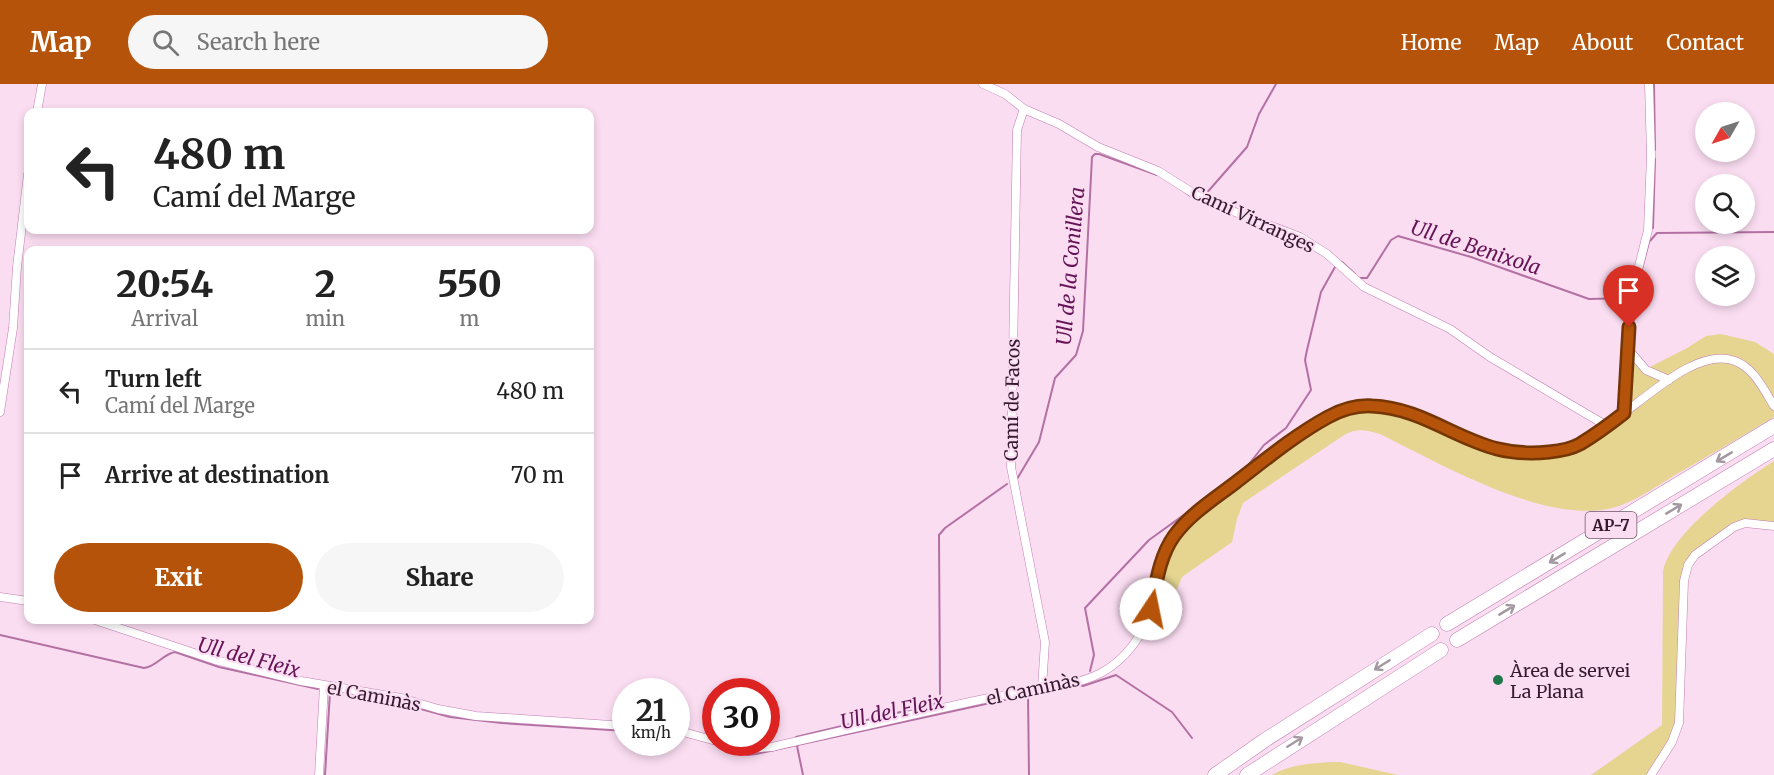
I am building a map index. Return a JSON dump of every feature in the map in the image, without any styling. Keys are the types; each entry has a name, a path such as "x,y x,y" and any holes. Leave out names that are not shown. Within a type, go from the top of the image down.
{"highway":[{"name":"AP-7","path":"1447,624 1774,426"},
{"name":"AP-7","path":"1457,640 1774,449"},
{"path":"1215,775 1265,740 1432,634"},
{"path":"1247,775 1441,650"}],"street":[{"path":"38,108 42,84"},
{"name":"Camí Virranges","path":"983,84 1005,94 1024,109 1040,115 1098,147 1158,171 1204,200 1300,237 1327,254 1364,287 1450,329 1490,357 1607,426"},
{"path":"1004,84 1005,94"},
{"path":"1624,413 1631,306 1648,230 1651,156 1649,84"},
{"name":"Camí de Facos","path":"1024,109 1017,130 1011,467 1045,642 1042,688"},
{"path":"0,412 13,328 24,208"},
{"path":"1628,349 1646,370 1669,380"},
{"name":"el Caminàs","path":"780,745 986,698 1080,681 1100,673 1114,664 1134,644 1148,618 1160,567 1172,538 1182,526 1199,510 1273,454 1328,418 1348,408 1369,405 1410,412 1477,444 1502,452 1560,451 1578,445 1689,367 1705,360 1720,358 1735,361 1749,369 1774,406"},
{"path":"1651,775 1677,730 1684,581 1688,565 1695,555 1734,528 1744,524 1774,526"},
{"path":"0,597 24,600"},
{"name":"el Caminàs","path":"107,624 215,660 324,686 401,698 438,709 476,716 612,725"},
{"path":"319,775 324,686"}],"shaded area":[{"path":"1721,334 1755,342 1774,354 1774,404 1748,370 1774,408 1774,417 1626,503 1592,511 1562,509 1530,501 1465,476 1380,434 1358,431 1344,435 1243,503 1232,542 1182,577 1177,589 1156,586 1160,567 1182,526 1273,454 1349,409 1391,408 1502,452 1560,451 1625,413 1628,351 1645,370 1670,380 1646,369 1706,336"},
{"path":"1774,461 1774,526 1745,523 1688,564 1678,723 1650,775 1591,775 1662,725 1663,571 1669,556 1679,540 1709,509"},
{"path":"1340,762 1398,775 1272,775 1294,766"}],"waterway":[{"name":"Ull de la Conillera","path":"1204,196 1247,147 1259,114 1276,84"},
{"path":"1654,84 1655,150"},
{"name":"Ull de la Conillera","path":"1017,479 1039,442 1055,378 1076,355 1083,331 1092,157 1099,154 1157,175"},
{"path":"1653,228 1655,159"},
{"name":"Ull de la Conillera","path":"1185,192 1197,201"},
{"name":"Ull de Benixola","path":"1639,280 1649,242 1657,233 1774,232"},
{"name":"Ull de Benixola","path":"1360,278 1367,278 1391,240 1398,236 1471,257 1589,299 1627,298"},
{"name":"Ull de Benixola","path":"1342,262 1355,274"},
{"name":"Ull de Benixola","path":"1090,671 1094,655 1085,608 1149,540 1242,473 1264,445 1286,428 1311,390 1305,360 1321,292 1335,267"},
{"name":"Ull de la Conillera","path":"796,737 934,704 940,699 939,535 945,528 1007,484"},
{"name":"Ull del Fleix","path":"0,635 144,668 175,652 219,667 318,689"},
{"path":"1080,685 1116,675 1172,712 1192,738"},
{"path":"325,775 330,692 332,690"},
{"name":"Ull del Fleix","path":"351,693 450,717 612,730"},
{"path":"1028,695 1029,775"},
{"name":"Ull del Fleix","path":"780,749 1023,696"},
{"name":"Ull de la Conillera","path":"797,746 803,775"}],"place":[{"name":"Àrea de servei La Plana","path":"1498,680"}],"route":[{"path":"1151,609 1160,567 1172,538 1182,526 1199,510 1273,454 1328,418 1348,408 1369,405 1410,412 1477,444 1502,452 1560,451 1578,445 1624,413 1629,327"}]}
